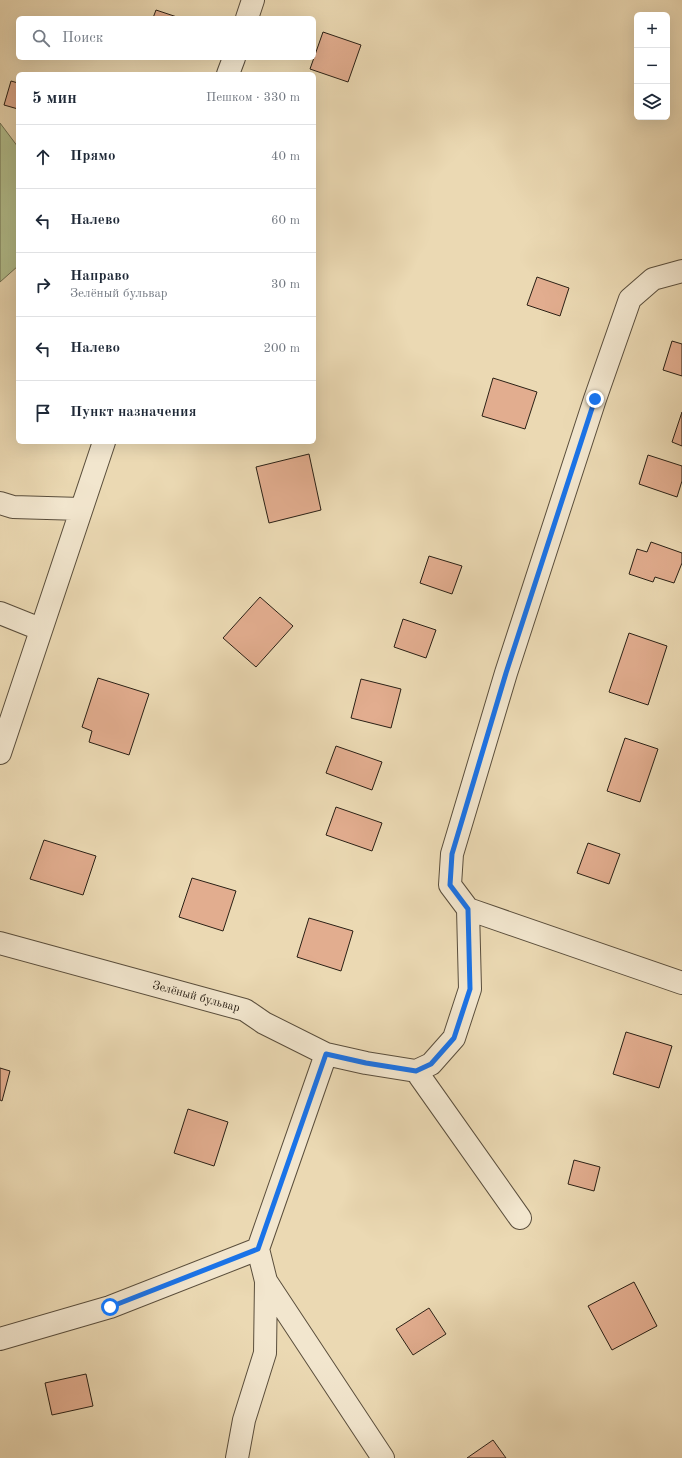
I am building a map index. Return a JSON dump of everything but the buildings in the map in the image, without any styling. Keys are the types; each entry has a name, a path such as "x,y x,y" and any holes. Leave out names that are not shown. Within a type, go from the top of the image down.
{"street":[{"path":"248,16 253,0"},
{"path":"229,72 233,60"},
{"path":"682,271 653,279 630,299 595,399 506,673 452,854 450,885 468,909 682,983"},
{"path":"0,753 40,629 103,444"},
{"path":"0,503 13,507 81,509"},
{"path":"0,613 40,629"},
{"path":"468,909 470,989 454,1038 424,1067 520,1218"},
{"name":"Зелёный бульвар","path":"0,943 245,1010 264,1023 326,1054 366,1063 424,1067"},
{"path":"236,1458 244,1420 265,1353 266,1282 258,1249 326,1054"},
{"path":"0,1339 110,1307 258,1249"},
{"path":"266,1282 383,1458"}],"green space":[{"path":"0,123 16,144 16,268 0,282"}],"route":[{"path":"110,1307 258,1249 326,1054 366,1063 416,1071 431,1064 454,1038 470,989 468,909 450,885 452,854 506,673 595,399"}]}
